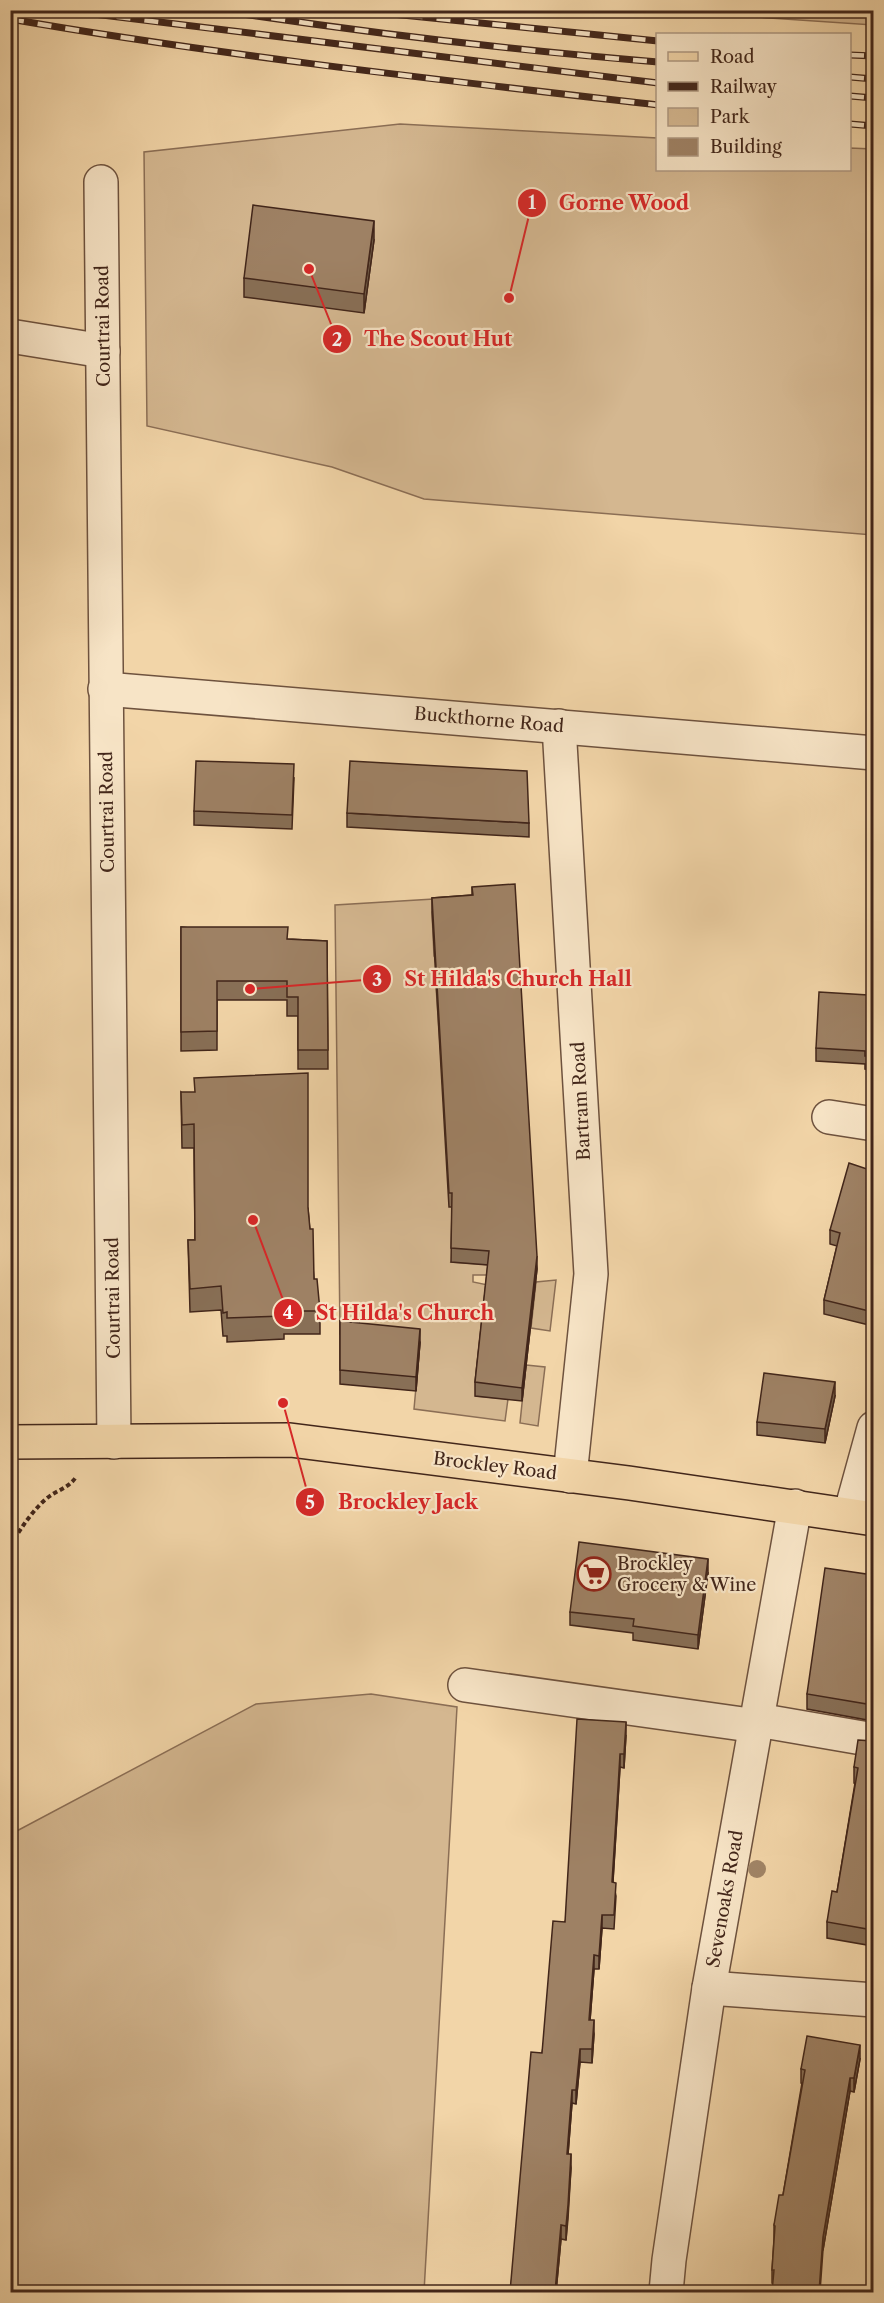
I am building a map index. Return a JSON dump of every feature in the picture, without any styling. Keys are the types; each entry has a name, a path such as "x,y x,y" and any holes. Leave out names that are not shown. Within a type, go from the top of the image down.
{"main road":[{"name":"Brockley Road","path":"10,1442 290,1440 795,1506 862,1517"}],"street":[{"name":"Courtrai Road","path":"100,1442 105,689 101,182"},
{"path":"10,336 103,351"},
{"name":"Buckthorne Road","path":"105,689 873,753"},
{"name":"Bartram Road","path":"559,726 591,1274 570,1476"},
{"path":"830,1117 873,1124"},
{"path":"862,1517 873,1428"},
{"name":"Sevenoaks Road","path":"666,2292 709,1988 795,1506"},
{"path":"465,1685 873,1740"},
{"path":"709,1988 873,2000"}],"path":[{"path":"10,1545 20,1528 45,1500 72,1482 100,1442"}],"green space":[{"path":"668,11 873,11 873,25"},
{"path":"400,124 656,138 656,171 851,171 851,148 873,149 873,535 424,499 332,467 147,426 144,152"},
{"path":"515,891 432,912 434,956 475,954 435,972 443,1088 489,1206 451,1262 493,1265 495,1275 473,1275 473,1282 488,1285 476,1396 508,1399 505,1421 414,1409 420,1343 340,1334 335,905 467,897 475,893"},
{"path":"556,1280 550,1331 531,1328 536,1282"},
{"path":"526,1365 545,1367 538,1426 520,1423"},
{"path":"371,1694 457,1707 424,2292 11,2292 11,1834 256,1704"}],"building":[{"path":"253,205 374,221 364,294 244,278"},
{"path":"196,761 294,764 292,815 194,811"},
{"path":"350,761 527,771 529,823 347,813"},
{"path":"515,884 537,1256 522,1388 475,1382 489,1251 451,1248 452,1193 449,1193 432,898 473,895 472,887"},
{"path":"181,927 288,927 287,939 327,941 328,1050 298,1050 298,997 287,997 287,981 217,981 217,1031 181,1032"},
{"path":"819,992 868,995 868,1001 873,1001 873,1056 865,1056 865,1051 816,1048"},
{"path":"308,1073 308,1208 310,1229 313,1229 314,1279 317,1279 320,1311 284,1311 284,1316 227,1318 227,1312 223,1313 221,1286 190,1289 188,1240 195,1240 194,1124 182,1125 181,1092 195,1092 194,1078"},
{"path":"849,1163 873,1171 873,1312 824,1300 840,1233 830,1230"},
{"path":"340,1321 420,1329 416,1377 340,1370"},
{"path":"764,1373 835,1382 825,1429 757,1422"},
{"path":"579,1542 708,1559 698,1635 633,1626 634,1619 570,1612"},
{"path":"825,1568 873,1575 873,1705 807,1694"},
{"path":"577,1719 626,1722 624,1754 620,1754 612,1882 616,1883 614,1915 602,1915 599,1956 594,1955 589,2020 594,2020 592,2049 580,2049 576,2090 572,2090 567,2154 571,2154 568,2205 566,2226 561,2225 555,2292 510,2292 531,2052 542,2053 553,1921 565,1922"},
{"path":"858,1740 873,1741 873,1930 827,1922 832,1891 837,1892 858,1768 854,1767"},
{"path":"807,2036 860,2045 854,2078 850,2078 823,2237 819,2292 772,2292 774,2225 779,2195 783,2195 805,2070 801,2069"}],"railway":[{"path":"61,10 656,83"},
{"path":"216,10 436,40 656,62"},
{"path":"353,10 656,41"},
{"path":"10,19 252,56 656,105"},
{"path":"851,55 874,56"},
{"path":"851,77 874,79"},
{"path":"851,96 874,98"},
{"path":"851,124 874,126"}],"place":[{"name":"The Scout Hut","path":"309,269"},
{"name":"Gorne Wood","path":"509,298"},
{"name":"St Hilda's Church Hall","path":"250,989"},
{"name":"St Hilda's Church","path":"253,1220"},
{"name":"Brockley Jack","path":"283,1403"},
{"name":"Brockley Grocery & Wine","path":"594,1574"}]}
